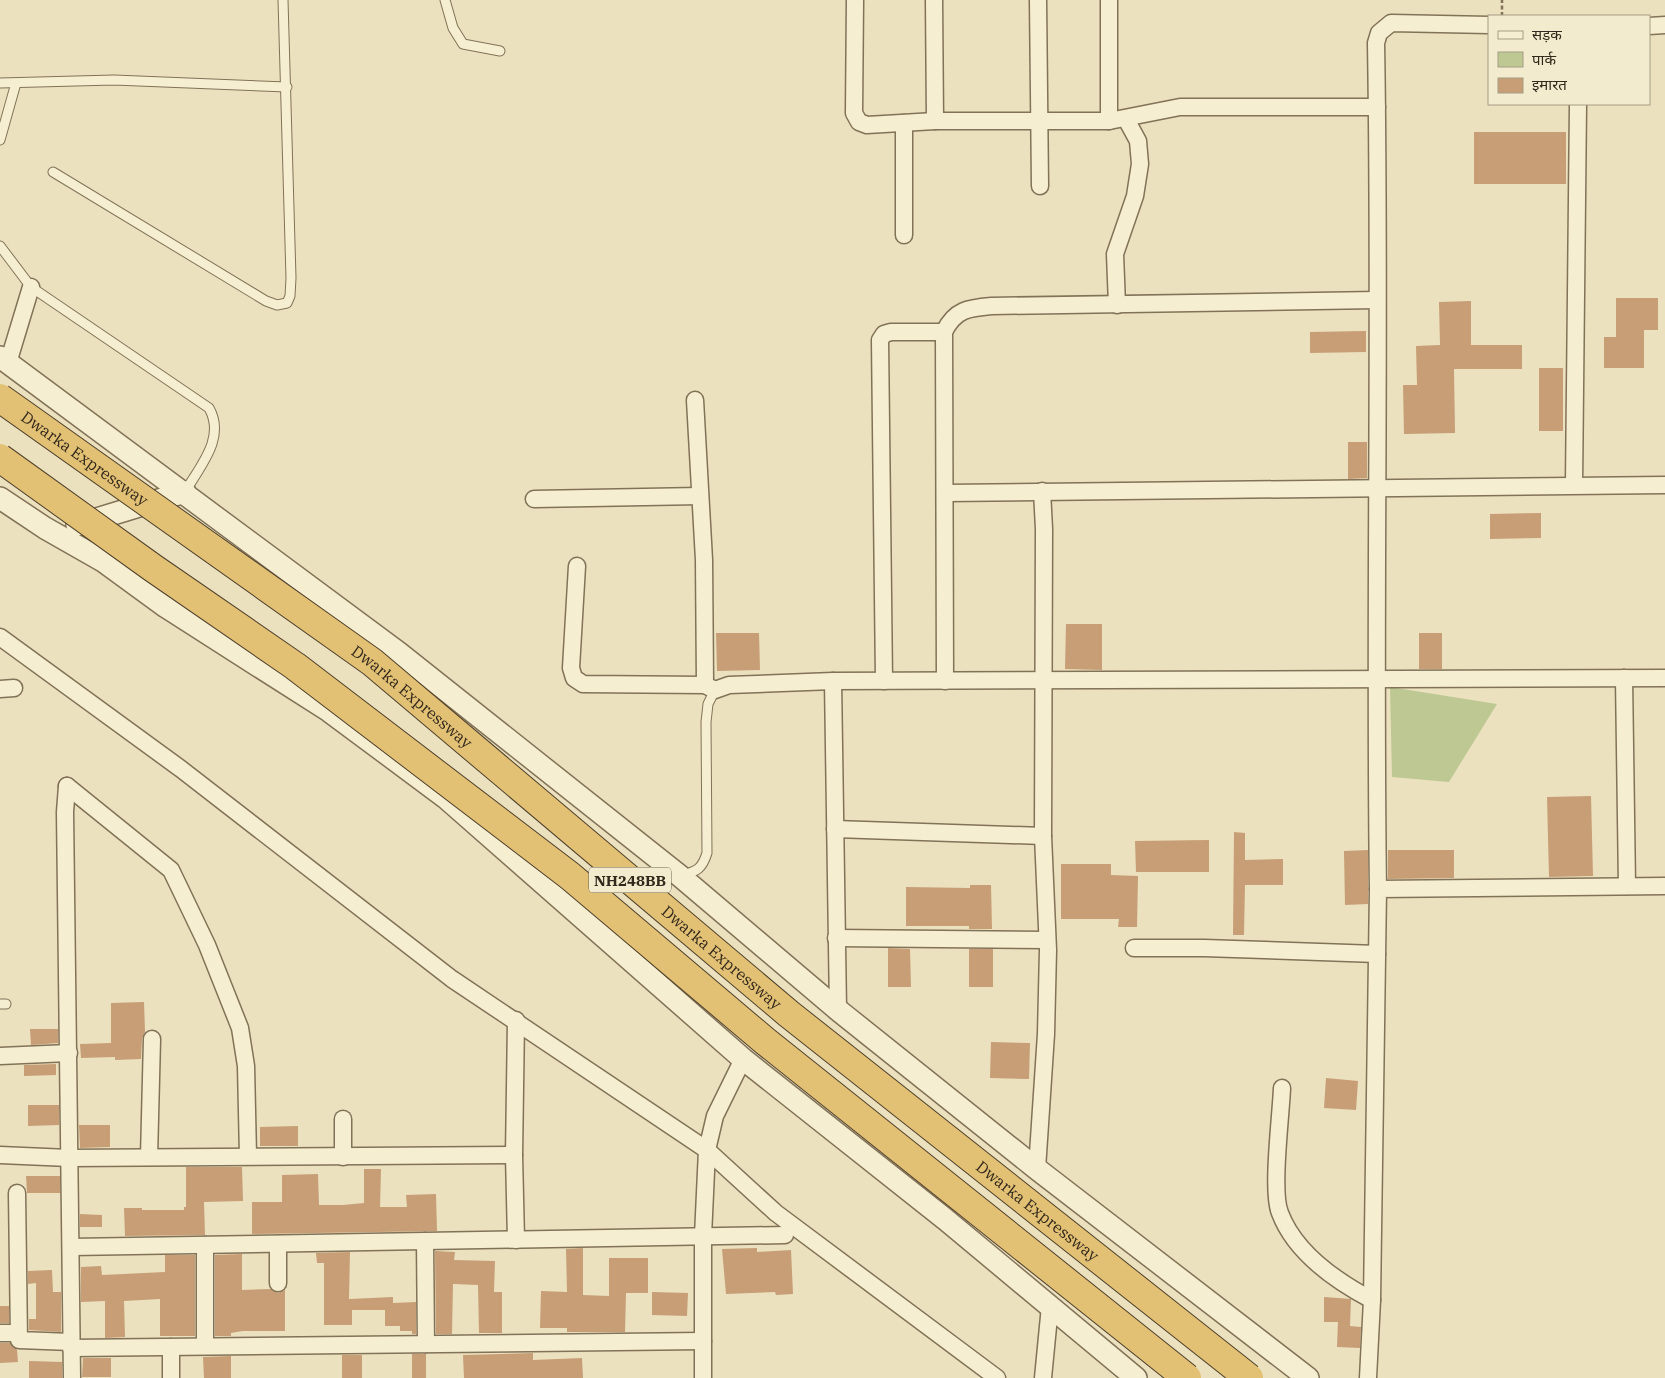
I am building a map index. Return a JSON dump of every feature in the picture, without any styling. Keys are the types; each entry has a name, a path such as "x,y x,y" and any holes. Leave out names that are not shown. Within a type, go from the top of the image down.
{"highway":[{"name":"Dwarka Expressway","path":"0,398 372,662 789,1014 1249,1378"},
{"name":"NH248BB","path":"0,458 153,568 295,666 570,876 765,1041 1186,1378"}],"street":[{"path":"855,0 854,113 859,122 867,125 935,121 1109,121 1180,107 1377,107"},
{"path":"934,0 935,121"},
{"path":"1038,0 1040,186"},
{"path":"1109,0 1109,121"},
{"path":"1368,1378 1372,1300 1378,889 1375,679 1379,490 1376,43 1383,28 1390,23 1488,25"},
{"path":"1650,26 1665,25"},
{"path":"1574,484 1578,105"},
{"path":"1117,305 1115,254 1135,196 1140,164 1138,141 1126,119"},
{"path":"904,123 904,235"},
{"path":"31,287 4,360 115,444 185,492 399,653 680,876 838,1010 1037,1169 1308,1378"},
{"path":"945,681 944,332 950,320 967,308 1378,300"},
{"path":"884,681 880,340 884,334 891,332 944,332"},
{"path":"695,400 710,688"},
{"path":"945,493 1379,490 1574,484 1665,485"},
{"path":"1037,1169 1046,1034 1047,940 1043,836 1044,529 1042,491"},
{"path":"53,532 185,492"},
{"path":"534,499 700,496"},
{"path":"0,498 103,561 166,607 329,711 446,798 743,1058 945,1218 1136,1378"},
{"path":"577,566 571,655 574,678 582,684 710,688 729,685 833,681 1043,682 1665,678"},
{"path":"0,637 180,769 452,978 707,1150 776,1213 997,1378"},
{"path":"1624,678 1627,886"},
{"path":"833,681 838,1010"},
{"path":"72,1378 65,812 67,786 171,870 207,944 240,1028 246,1066 248,1156"},
{"path":"835,829 1043,836"},
{"path":"1378,889 1665,886"},
{"path":"836,938 1047,940"},
{"path":"1134,948 1204,948 1377,954"},
{"path":"516,1020 514,1155 516,1240"},
{"path":"150,1157 152,1039"},
{"path":"0,1056 69,1053"},
{"path":"703,1378 703,1236 707,1150 715,1116 743,1058"},
{"path":"1282,1088 1276,1189 1279,1212 1296,1242 1343,1285 1372,1300"},
{"path":"343,1119 343,1157"},
{"path":"0,1155 69,1158 514,1155"},
{"path":"17,1193 19,1340 71,1345 172,1347 703,1341"},
{"path":"71,1247 785,1235"},
{"path":"425,1241 426,1344"},
{"path":"278,1244 278,1283"},
{"path":"205,1245 205,1346"},
{"path":"1043,1378 1050,1306"},
{"path":"0,1333 18,1333"},
{"path":"171,1378 172,1347"}],"lane":[{"path":"53,172 266,301 277,305 287,303 290,296 291,278 283,0"},
{"path":"446,0 453,28 463,44 500,51"},
{"path":"0,83 114,80 287,87"},
{"path":"0,140 16,83"},
{"path":"0,246 31,287 209,408 215,418 216,432 212,446 185,492"},
{"path":"680,876 694,873 699,869 703,865 707,853 706,722 710,688"}],"path":[{"path":"1502,0 1502,15"}],"green space":[{"path":"1390,687 1497,704 1449,782 1392,777"}],"building":[{"path":"1474,132 1566,132 1566,184 1474,184"},
{"path":"1616,298 1658,298 1658,330 1644,330 1644,368 1604,368 1604,337 1616,337"},
{"path":"1471,301 1471,345 1522,345 1522,369 1454,369 1455,433 1404,434 1403,385 1417,385 1416,346 1440,345 1439,302"},
{"path":"1366,331 1366,352 1310,353 1310,332"},
{"path":"1539,368 1563,368 1563,431 1539,431"},
{"path":"1348,442 1367,442 1367,478 1348,479"},
{"path":"1541,513 1541,538 1490,539 1490,514"},
{"path":"1066,624 1102,624 1102,670 1065,669"},
{"path":"716,633 759,633 760,670 717,671"},
{"path":"1419,633 1442,633 1442,669 1419,669"},
{"path":"1591,796 1593,876 1549,877 1547,797"},
{"path":"1234,832 1245,833 1245,860 1283,859 1283,885 1245,885 1244,935 1233,935"},
{"path":"1209,840 1209,872 1136,872 1135,841"},
{"path":"1368,850 1368,904 1345,905 1344,851"},
{"path":"1388,850 1454,850 1454,878 1388,879"},
{"path":"1061,864 1111,864 1111,875 1138,876 1137,927 1118,927 1119,919 1061,919"},
{"path":"970,885 991,885 992,929 969,929 969,926 906,926 906,887 970,888"},
{"path":"888,948 910,949 911,987 888,987"},
{"path":"969,949 993,949 993,987 969,987"},
{"path":"144,1002 145,1032 142,1039 141,1059 115,1060 115,1057 81,1058 80,1044 111,1043 111,1003"},
{"path":"30,1029 58,1029 58,1043 31,1045"},
{"path":"991,1042 1030,1043 1029,1079 990,1078"},
{"path":"56,1064 56,1075 24,1076 24,1065"},
{"path":"1326,1078 1358,1081 1356,1110 1324,1108"},
{"path":"28,1105 59,1105 59,1125 28,1126"},
{"path":"79,1125 110,1125 110,1147 80,1148"},
{"path":"298,1126 298,1146 260,1146 260,1127"},
{"path":"186,1167 242,1167 243,1201 204,1202 205,1235 125,1236 124,1208 184,1210 184,1207 186,1207"},
{"path":"364,1169 381,1169 380,1207 407,1207 406,1195 436,1194 437,1231 252,1234 252,1202 282,1202 282,1175 318,1174 319,1205 343,1205 364,1203"},
{"path":"26,1176 60,1176 60,1193 27,1193"},
{"path":"80,1214 102,1215 102,1227 80,1227"},
{"path":"583,1248 583,1295 609,1296 609,1258 648,1258 648,1293 626,1293 625,1332 567,1332 567,1328 540,1328 541,1291 567,1292 566,1249"},
{"path":"757,1248 757,1252 791,1250 793,1294 776,1295 775,1292 726,1294 722,1249"},
{"path":"435,1251 455,1252 454,1260 495,1261 494,1292 502,1292 502,1333 479,1333 478,1285 453,1284 452,1334 436,1334"},
{"path":"350,1252 349,1299 393,1297 393,1303 416,1302 416,1334 412,1334 412,1331 400,1331 400,1326 385,1326 385,1310 352,1310 352,1325 324,1325 324,1263 317,1263 316,1253"},
{"path":"242,1254 242,1290 271,1289 278,1293 285,1290 285,1331 243,1331 231,1333 231,1336 215,1336 215,1255"},
{"path":"165,1255 195,1255 195,1336 160,1336 160,1299 124,1301 125,1337 105,1338 105,1301 81,1302 81,1267 101,1266 102,1275 165,1272"},
{"path":"52,1270 53,1292 61,1292 61,1332 29,1330 29,1319 36,1319 36,1283 28,1284 28,1271"},
{"path":"652,1292 688,1293 687,1316 652,1315"},
{"path":"1324,1297 1351,1299 1350,1326 1361,1327 1360,1348 1337,1347 1338,1322 1324,1322"},
{"path":"0,1306 9,1306 9,1323 0,1323"},
{"path":"0,1343 10,1343 17,1350 18,1362 0,1363"},
{"path":"533,1353 533,1360 582,1358 583,1378 464,1378 463,1355"},
{"path":"412,1354 426,1354 426,1378 412,1378"},
{"path":"342,1355 362,1355 362,1378 342,1378"},
{"path":"231,1356 231,1378 204,1378 203,1357"},
{"path":"83,1358 111,1358 111,1377 82,1377"},
{"path":"29,1361 62,1362 62,1378 29,1378"}]}
